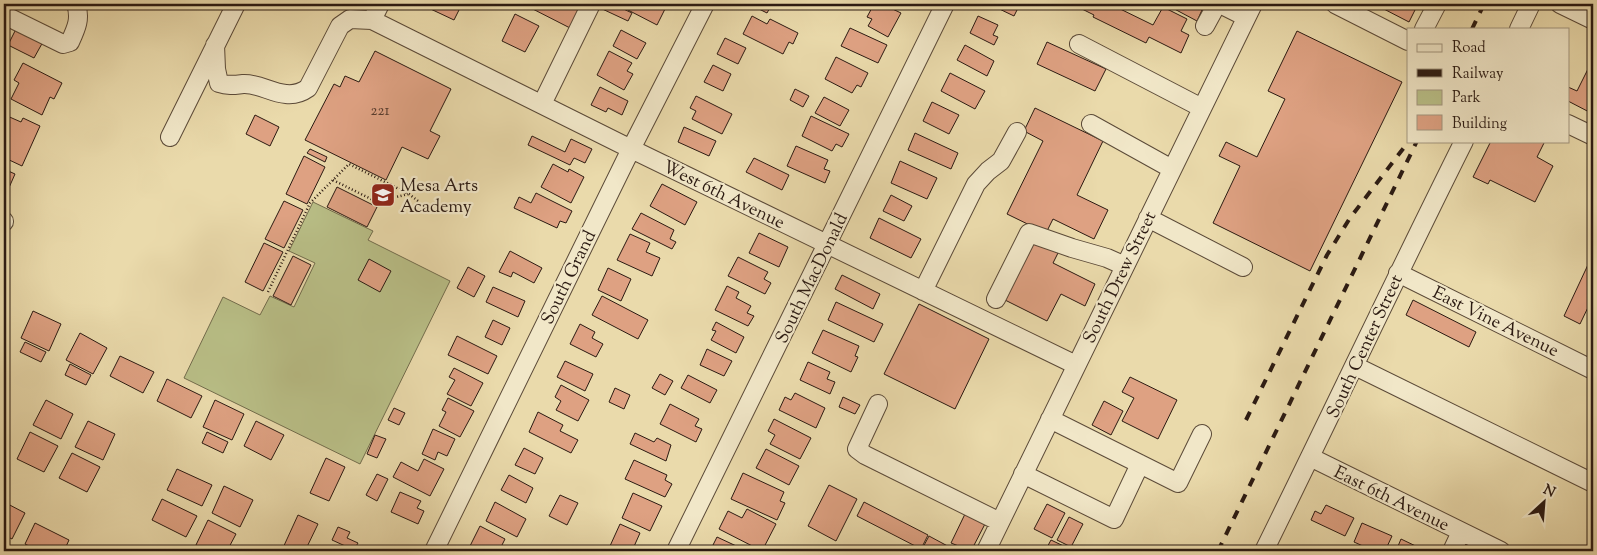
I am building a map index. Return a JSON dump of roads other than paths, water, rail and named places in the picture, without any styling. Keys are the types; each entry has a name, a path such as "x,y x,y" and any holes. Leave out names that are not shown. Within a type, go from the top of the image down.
{"street":[{"path":"4,16 63,44 70,42 78,24 79,11 76,4"},
{"path":"170,137 236,4"},
{"path":"216,45 216,69 219,83 234,86 243,84 286,94 300,94 308,88 340,26 350,19 372,20 380,4"},
{"path":"542,104 591,4"},
{"name":"South Grand","path":"434,551 631,149 705,4"},
{"name":"South MacDonald","path":"676,551 945,4"},
{"path":"1205,26 1218,4 1250,10"},
{"path":"1335,4 1365,10 1407,40"},
{"path":"1425,28 1437,4"},
{"path":"1519,28 1531,4"},
{"path":"1560,4 1593,20"},
{"name":"South Drew Street","path":"986,551 1250,10"},
{"name":"West 6th Avenue","path":"372,20 631,149 1076,365"},
{"path":"1079,44 1202,108"},
{"path":"1091,124 1172,169"},
{"path":"1570,125 1593,136"},
{"path":"923,291 976,184 1001,161 1017,132"},
{"name":"South Center Street","path":"1264,551 1464,142"},
{"path":"1148,218 1243,267"},
{"path":"996,299 1029,233 1107,258 1125,266"},
{"name":"East Vine Avenue","path":"1398,273 1593,370"},
{"path":"1355,366 1593,483"},
{"path":"878,404 856,449 1000,522"},
{"path":"1050,420 1178,483 1202,434"},
{"name":"East 6th Avenue","path":"1310,457 1501,551"},
{"path":"1023,474 1114,519 1140,464"},
{"path":"1452,551 1461,532"}],"railway":[{"path":"1472,28 1484,4"},
{"path":"1246,420 1327,255 1350,218 1408,142"},
{"path":"1218,551 1417,142"}],"place":[{"name":"Mesa Arts Academy","path":"383,195"}]}
